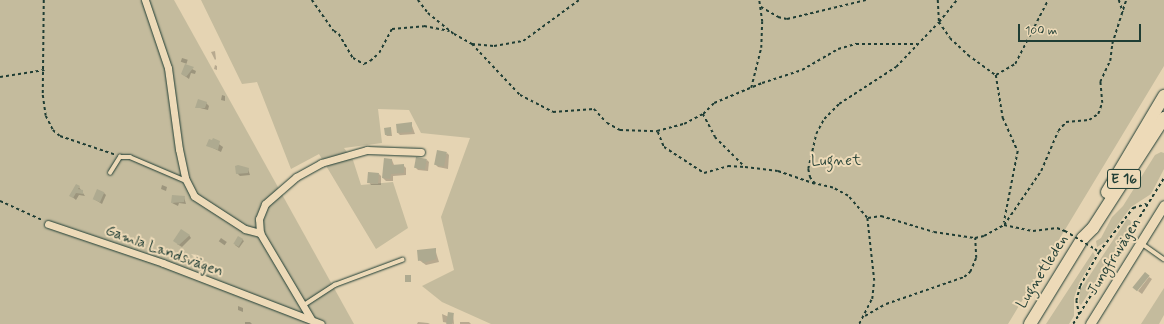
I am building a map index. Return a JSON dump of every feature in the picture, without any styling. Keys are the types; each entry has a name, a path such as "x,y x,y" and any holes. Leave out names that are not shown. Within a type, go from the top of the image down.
{"highway":[{"name":"Lugnetleden","path":"1156,128 1164,96"},
{"name":"Lugnetleden","path":"1030,324 1083,238 1087,226 1164,118"}],"street":[{"path":"145,0 168,68 179,149 187,182 194,196 245,229 260,233"},
{"path":"311,319 260,233 259,219 264,204 296,176 321,163 367,150 421,152"},
{"name":"Jungfruvägen","path":"1090,324 1164,205"},
{"name":"Gamla Landsvägen","path":"48,224 163,263 226,289 322,324"}],"lane":[{"path":"110,173 120,156 130,157 187,182"},
{"path":"1140,243 1164,259"},
{"path":"304,305 335,285 402,260"}],"path":[{"path":"44,0 43,95 46,116 53,130 74,142 120,156"},
{"path":"312,0 334,32 339,34 352,58 364,64 370,62 379,53 392,30 424,26 451,32"},
{"path":"418,0 428,13 451,32 472,44 520,95 553,112 594,109 607,123 620,130 657,131 684,124 703,114 714,103 802,70 838,49 856,44 917,44"},
{"path":"574,5 575,0"},
{"path":"472,44 494,46 523,41 579,0"},
{"path":"751,88 761,48 761,7 759,0"},
{"path":"761,7 778,17 787,19 866,0"},
{"path":"938,0 940,22 950,38 968,56 996,75 1003,118 1018,151 1004,225"},
{"path":"816,184 810,178 808,168 816,134 824,119 839,104 896,67 940,22 956,0"},
{"path":"996,75 1014,64 1048,0"},
{"path":"1119,0 1123,12"},
{"path":"867,218 881,216 934,232 975,238 984,236 1004,225 1041,171 1058,131 1066,122 1089,120 1098,114 1102,103 1100,82 1110,61 1112,44 1126,0"},
{"path":"0,77 44,70"},
{"path":"703,114 715,137 744,167"},
{"path":"657,131 664,147 704,174 728,166 778,171 833,188 848,196 867,218 874,281 872,299 865,316 859,324"},
{"path":"1073,324 1164,178"},
{"path":"0,201 48,224"},
{"path":"1079,315 1076,301 1080,286 1099,252 1133,208 1147,204"},
{"path":"1004,225 1033,230 1057,228 1065,231 1099,252"},
{"path":"865,316 886,304 942,282 964,277 976,258 975,238"}],"green space":[{"path":"0,0 174,0 354,324 0,324"},
{"name":"Lugnet","path":"201,0 1164,0 1164,66 1008,324 491,324 442,302 422,286 454,270 441,217 470,138 421,133 409,110 378,109 382,143 344,148 353,160 361,185 393,182 408,228 376,249 319,154 291,169 257,82 242,84"},
{"path":"1161,152 1164,153 1164,169 1151,194 1131,207 1105,242 1097,247 1096,241 1101,238 1112,217 1123,206 1155,155"},
{"path":"1127,219 1130,220 1132,224 1081,305 1079,303 1080,290"},
{"path":"1093,252 1095,256 1079,283 1074,298 1074,316 1069,324 1046,324"},
{"path":"1164,288 1164,315 1159,324 1141,324"}],"building":[{"path":"185,64 194,67 186,77 181,74"},
{"path":"198,99 207,102 205,108 195,108"},
{"path":"412,122 412,132 397,133 396,124"},
{"path":"391,127 391,135 385,135 384,128"},
{"path":"213,138 220,141 218,150 206,146 209,139 212,140"},
{"path":"437,150 447,152 444,167 434,165"},
{"path":"416,157 427,159 425,170 414,168"},
{"path":"384,158 392,159 392,165 404,164 404,173 391,174 390,179 382,178"},
{"path":"238,165 249,168 248,173 236,174 235,166"},
{"path":"368,172 379,173 378,184 367,183"},
{"path":"76,184 80,186 78,189 83,190 83,194 76,193 73,198 69,196"},
{"path":"97,189 104,192 100,202 93,199"},
{"path":"172,195 185,196 184,202 171,203"},
{"path":"181,229 190,235 179,245 173,241"},
{"path":"238,236 243,239 239,247 233,244"},
{"path":"436,248 436,259 423,263 422,260 418,261 417,250"},
{"path":"1145,272 1150,276 1137,291 1132,288"},
{"path":"405,275 411,275 411,282 405,282"},
{"path":"448,312 454,313 452,324 446,324"}]}
